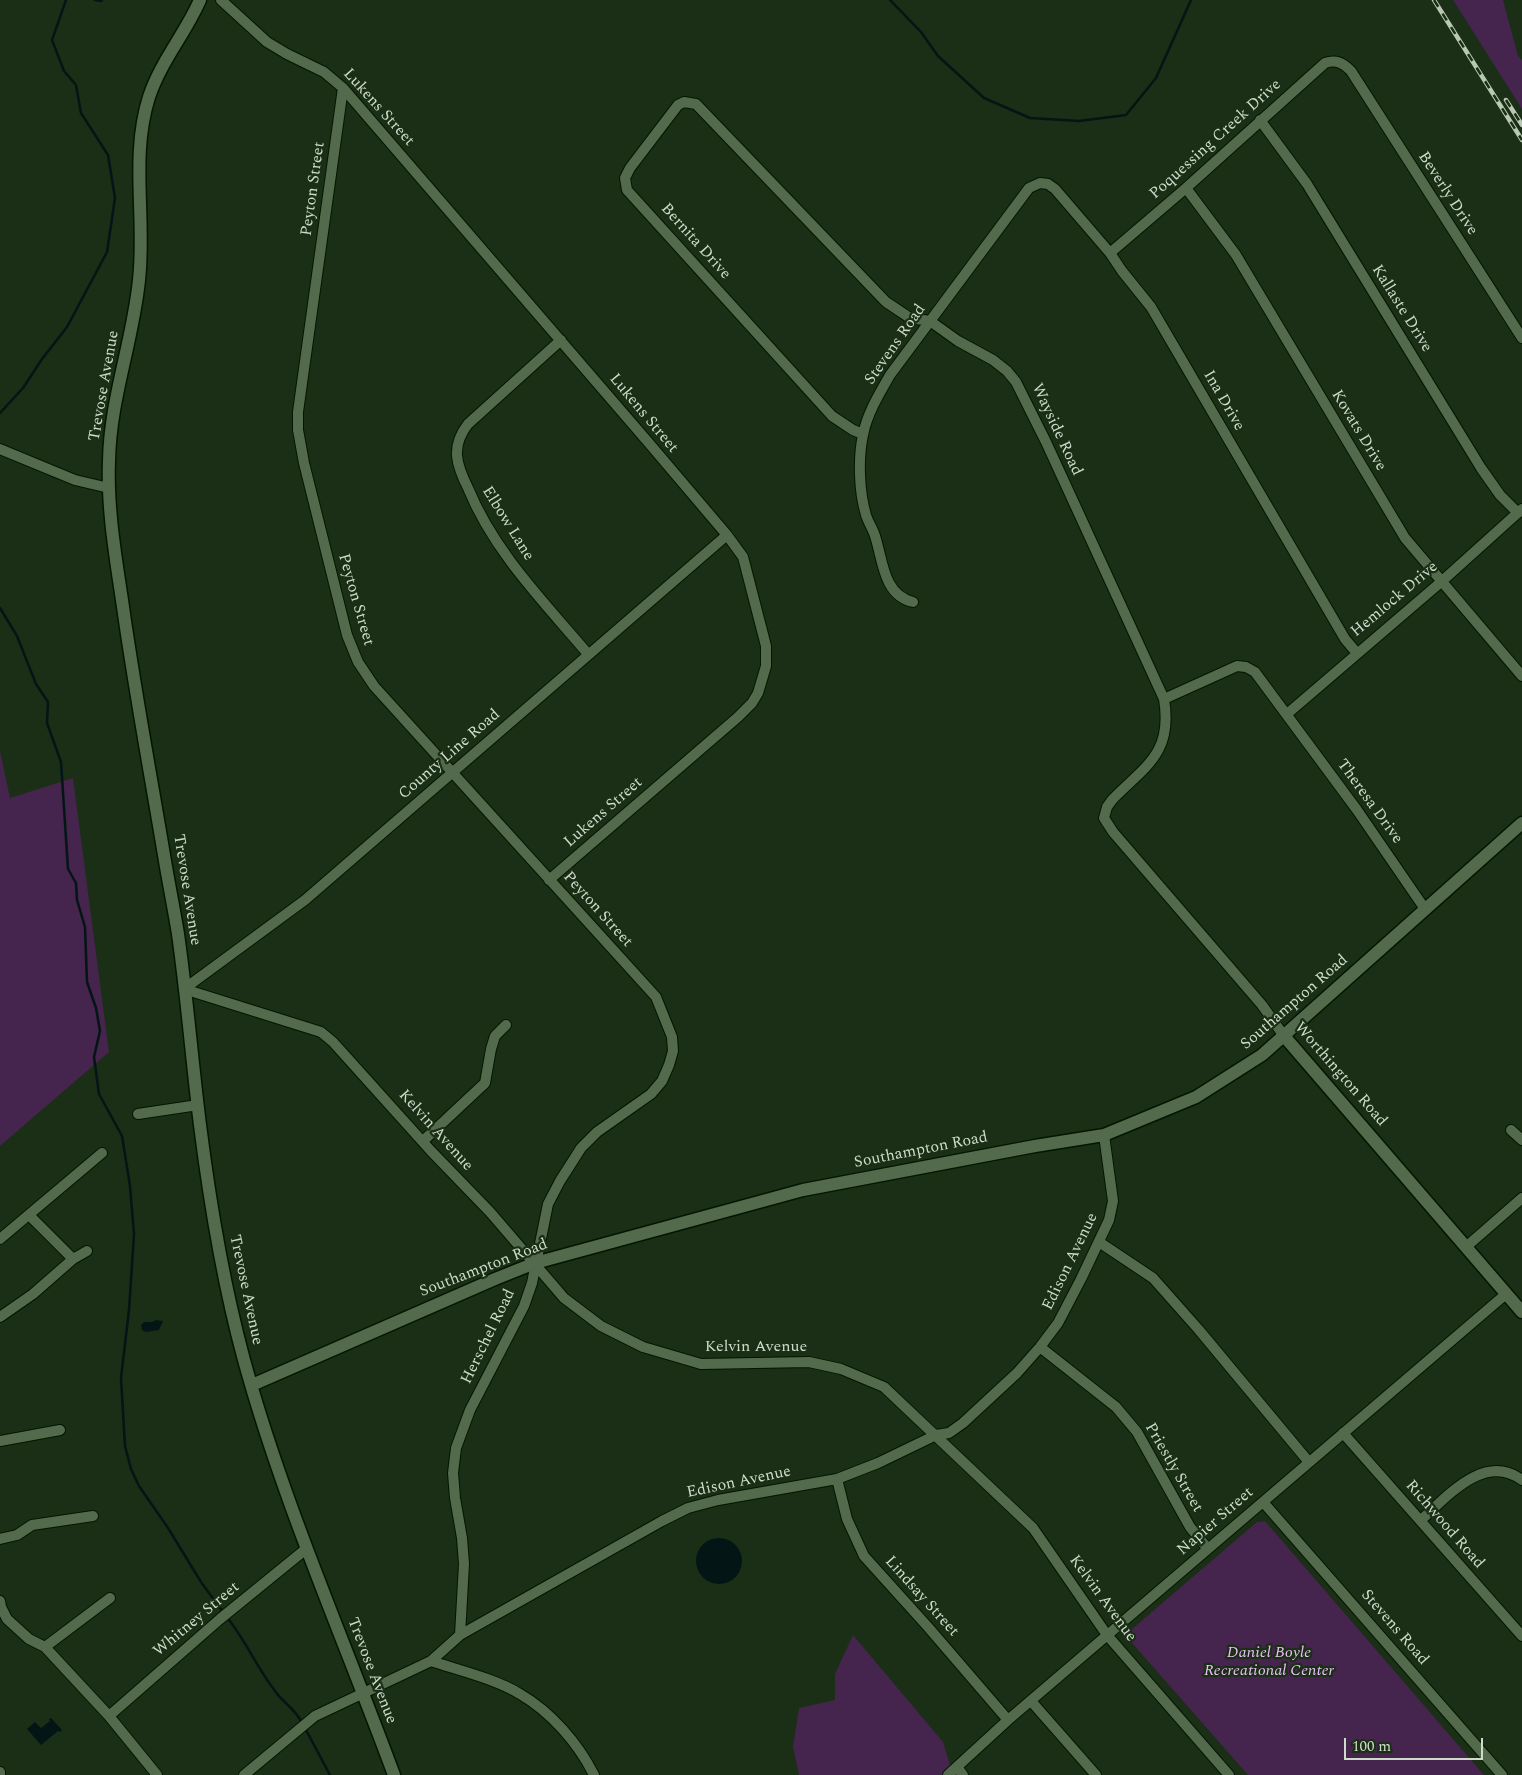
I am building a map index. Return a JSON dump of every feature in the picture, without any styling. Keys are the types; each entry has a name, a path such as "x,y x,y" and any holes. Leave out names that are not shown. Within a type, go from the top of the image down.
{"street":[{"name":"Trevose Avenue","path":"200,0 189,23 161,67 149,96 142,125 138,167 140,274 133,322 115,403 111,431 110,515 126,632 178,932 198,1105 220,1260 232,1313 264,1430 306,1549 364,1693 394,1775"},
{"name":"Lukens Street","path":"221,0 267,42 324,72 344,88 727,535 743,557 766,646 766,666 758,693 752,703 549,880"},
{"name":"Poquessing Creek Drive","path":"1110,253 1186,188 1325,63 1336,61 1346,66"},
{"name":"Beverly Drive","path":"1346,66 1522,338"},
{"name":"Peyton Street","path":"344,88 298,412 299,439 347,635 354,653 374,686 656,997 672,1037 673,1051 668,1068"},
{"name":"Bernita Drive","path":"731,140 696,104 684,102 678,105 630,168 625,178 627,190 832,416 853,430 863,434"},
{"name":"Kallaste Drive","path":"1260,120 1307,184 1481,468 1500,495 1520,511"},
{"name":"Wayside Road","path":"731,140 886,302 910,318 930,321 958,341 993,360 1007,371 1016,382 1046,442 1164,699"},
{"name":"Stevens Road","path":"913,602 899,596 888,582 883,570 875,536 866,514 860,467 863,434 868,418 886,383 930,321 1029,188 1034,184 1042,183"},
{"name":"Ina Drive","path":"1042,183 1048,184 1058,192 1110,253 1151,307 1345,639 1356,652"},
{"name":"Kovats Drive","path":"1186,188 1236,255 1405,538 1522,676"},
{"name":"Elbow Lane","path":"561,340 468,424 459,440 457,458 470,494 494,538 520,573 588,654"},
{"path":"0,449 75,480 109,488"},
{"name":"Hemlock Drive","path":"1287,714 1356,652 1441,582 1520,511"},
{"name":"County Line Road","path":"184,989 304,900 727,535"},
{"path":"1164,699 1237,666 1242,666 1255,672 1287,714"},
{"name":"Worthington Road","path":"1164,699 1165,725 1159,751 1152,762 1112,800 1106,809 1104,818 1112,832 1262,1005 1284,1036 1522,1312"},
{"name":"Theresa Drive","path":"1287,714 1426,909"},
{"name":"Southampton Road","path":"252,1385 534,1264 803,1190 1035,1146 1104,1135 1196,1097 1262,1055 1522,823"},
{"name":"Kelvin Avenue","path":"184,989 321,1032 334,1042 423,1142 490,1212 564,1298 601,1326 643,1348 701,1364 808,1362 841,1369 884,1387 1033,1528 1107,1635 1229,1775"},
{"path":"423,1142 485,1083 495,1036 506,1025"},
{"name":"Herschel Road","path":"460,1635 464,1564 453,1472 456,1448 470,1410 524,1306 532,1284 534,1264 548,1204 570,1164 581,1148 597,1132 651,1094 662,1081 668,1068"},
{"path":"138,1114 198,1105"},
{"path":"1511,1130 1522,1140"},
{"name":"Edison Avenue","path":"244,1775 310,1720 430,1661 460,1635 631,1537 688,1508 718,1500 838,1480 878,1464 936,1435 949,1433 963,1423 1017,1373 1040,1347 1058,1322 1110,1220 1113,1201 1104,1135"},
{"path":"0,1239 102,1153"},
{"path":"1466,1246 1522,1198"},
{"path":"29,1215 73,1259"},
{"path":"1099,1242 1153,1278 1308,1461"},
{"path":"0,1317 33,1294 73,1259 88,1251"},
{"name":"Napier Street","path":"948,1775 960,1771 1008,1720 1263,1502 1308,1461 1344,1433 1506,1294"},
{"name":"Priestly Street","path":"1040,1347 1116,1406 1138,1432 1190,1527 1208,1549"},
{"path":"0,1441 60,1430"},
{"name":"Richwood Road","path":"1344,1433 1522,1636"},
{"path":"1421,1520 1460,1485 1478,1474 1500,1472 1510,1474 1522,1480"},
{"name":"Lindsay Street","path":"838,1480 848,1518 864,1556 1008,1720"},
{"name":"Stevens Road","path":"1263,1502 1502,1775"},
{"path":"0,1539 17,1536 32,1525 93,1516"},
{"name":"Whitney Street","path":"108,1716 220,1619 306,1549"},
{"path":"45,1647 110,1598"},
{"path":"0,1601 7,1619 29,1639 45,1647 108,1716 157,1775"},
{"path":"430,1661 497,1683 519,1693 544,1710 571,1740 594,1775"},
{"path":"1031,1701 1096,1775"}],"green space":[{"path":"1453,0 1503,0 1518,56 1522,60 1522,109"},
{"path":"0,751 10,798 73,778 109,1052 0,1146"},
{"name":"Daniel Boyle Recreational Center","path":"1265,1521 1484,1775 1248,1775 1125,1635 1257,1522"},
{"path":"853,1635 943,1742 953,1775 799,1775 793,1747 799,1708 835,1700 835,1674"}],"shaded area":[{"path":"163,1321 159,1330 146,1332 142,1330 141,1325 144,1322"},
{"path":"714,1538 724,1538 738,1548 742,1561 738,1574 732,1580 724,1584 714,1584 700,1574 696,1566 696,1556 706,1542"},
{"path":"51,1718 62,1730 58,1731 41,1745 27,1729 35,1722 41,1728"}],"waterway":[{"path":"0,413 23,388 42,359 67,327 107,252 115,198 108,155 81,113 76,85 64,71 52,40 66,0"},
{"path":"95,0 102,0"},
{"path":"890,0 921,32 938,56 984,98 1030,118 1079,121 1126,115 1156,78 1191,0"},
{"path":"0,608 17,636 36,684 48,702 47,723 61,762 68,869 76,883 77,900 85,927 87,982 96,1008 100,1031 94,1057 99,1094 122,1136 130,1186 134,1234 129,1310 121,1378 125,1446 131,1469 139,1486 168,1528 201,1582 223,1612"},
{"path":"226,1616 278,1695 302,1723"},
{"path":"305,1728 330,1775"}],"railway":[{"path":"1434,0 1522,140"},
{"path":"1506,100 1522,125"}]}
